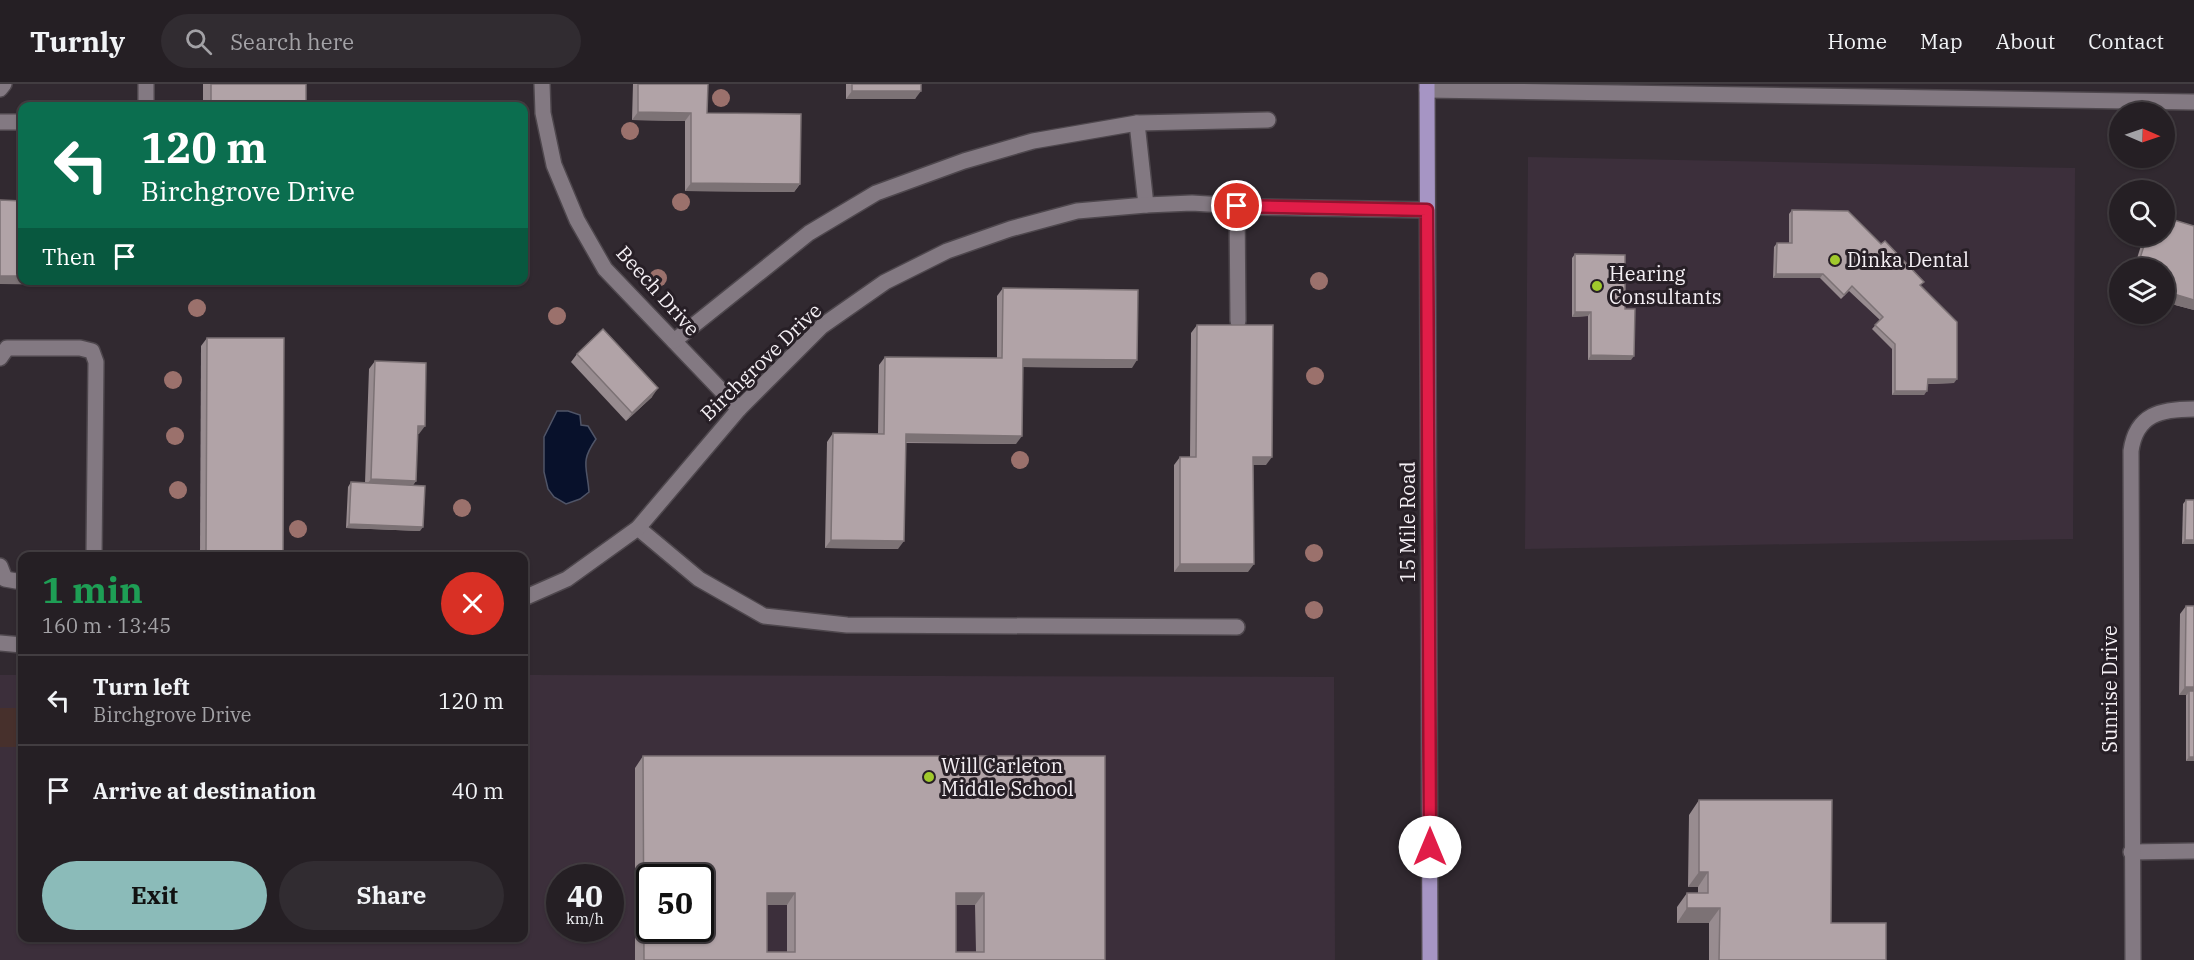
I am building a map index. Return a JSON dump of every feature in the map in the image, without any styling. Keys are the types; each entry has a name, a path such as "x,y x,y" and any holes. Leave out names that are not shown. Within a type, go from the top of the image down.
{"main road":[{"name":"15 Mile Road","path":"1427,87 1430,960"}],"street":[{"path":"0,89 3,84"},
{"path":"146,84 146,102"},
{"name":"Beech Drive","path":"542,84 543,114 554,165 577,220 605,269 739,409"},
{"path":"1427,87 2194,102"},
{"path":"674,341 809,233 876,193 964,161 1033,141 1137,123 1268,120"},
{"path":"0,122 18,122"},
{"path":"1137,123 1146,206"},
{"name":"Birchgrove Drive","path":"528,596 567,579 638,528 739,409 822,326 885,282 947,251 1010,229 1077,211 1192,203 1427,210"},
{"path":"1237,206 1238,321"},
{"path":"0,358 6,348 80,348 92,351 96,362 94,552"},
{"name":"Sunrise Drive","path":"2133,960 2131,451 2133,438 2145,421 2164,411 2194,409"},
{"path":"638,528 699,579 764,616 847,625 1237,627"},
{"path":"0,566 5,579 18,581"},
{"path":"0,643 18,645"},
{"path":"2131,852 2194,851"}],"shaded area":[{"path":"1528,157 2075,168 2073,539 1525,549"},
{"name":"Will Carleton Middle School","path":"0,675 18,675 18,942 528,942 528,675 1334,677 1335,960 0,960"},
{"path":"0,708 18,708 18,747 0,747"}],"water":[{"path":"557,411 568,411 580,415 581,425 588,426 596,439 586,459 589,492 580,499 566,504 554,497 548,489 544,472 544,437"}],"building":[{"path":"211,84 306,84 306,102 211,102"},
{"path":"638,84 708,84 707,113 801,114 800,184 691,183 691,113 638,112"},
{"path":"852,84 921,84 921,91 852,91"},
{"path":"0,200 18,201 18,276 0,276"},
{"path":"1792,210 1848,211 1881,244 1885,241 1924,282 1920,285 1957,322 1957,379 1928,379 1927,391 1895,391 1895,344 1875,325 1883,317 1852,286 1844,295 1823,274 1776,274 1777,243 1792,243"},
{"path":"2175,220 2194,226 2194,300 2175,294 2175,258 2140,258 2144,246 2175,246"},
{"name":"Hearing Consultants","path":"1575,254 1625,255 1625,309 1635,309 1634,356 1591,355 1591,312 1575,312"},
{"path":"1003,288 1138,290 1137,360 1023,359 1022,436 906,434 904,541 831,540 833,433 884,434 885,357 1002,358"},
{"path":"1197,325 1273,325 1272,457 1253,457 1254,564 1180,564 1180,457 1196,457"},
{"path":"603,329 658,388 632,413 577,354"},
{"path":"207,338 284,338 283,552 206,552"},
{"path":"375,361 426,363 425,426 418,426 416,481 371,479"},
{"path":"351,482 425,486 423,527 349,524"},
{"path":"2186,500 2194,500 2194,540 2185,540"},
{"path":"2186,606 2194,606 2194,687 2185,687"},
{"path":"2189,691 2194,691 2194,757 2189,757"},
{"path":"643,756 1105,756 1105,960 644,960 644,942 714,942 714,864 644,864","holes":["767,893 795,893 795,952 767,952","956,893 984,893 984,952 956,952"]},
{"path":"1699,800 1832,800 1831,923 1886,923 1886,960 1719,960 1720,908 1687,908 1687,893 1708,893 1708,872 1699,872"}],"place":[{"name":"Dinka Dental","path":"1835,260"},
{"name":"Hearing Consultants","path":"1597,286"},
{"name":"Will Carleton Middle School","path":"929,777"}],"route":[{"path":"1237,206 1427,210 1430,847"}]}
